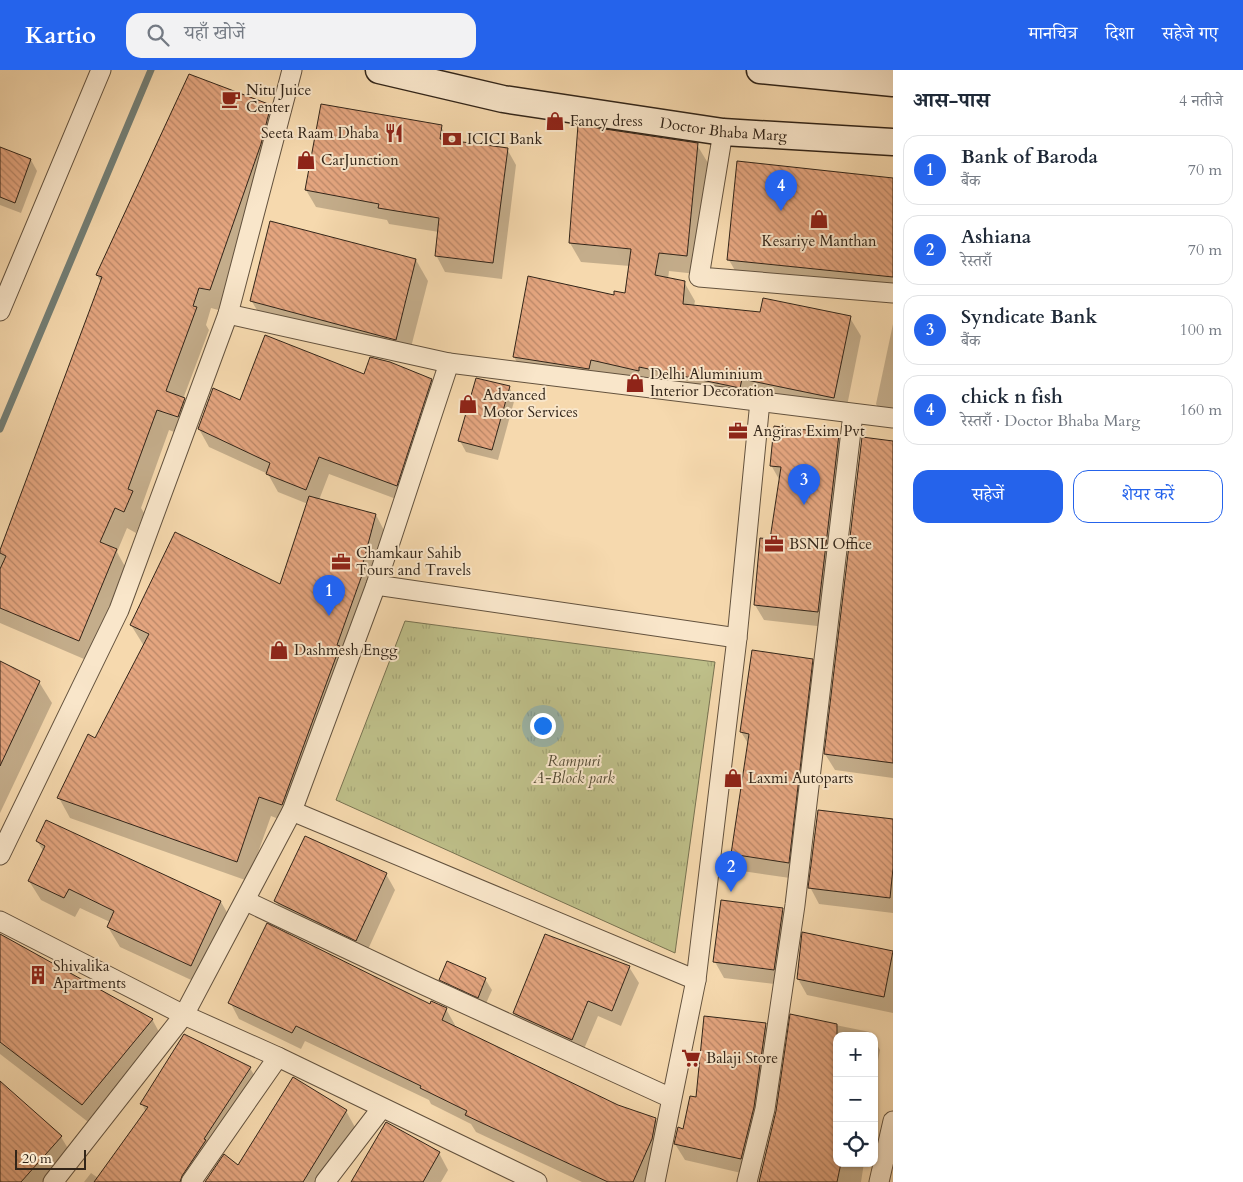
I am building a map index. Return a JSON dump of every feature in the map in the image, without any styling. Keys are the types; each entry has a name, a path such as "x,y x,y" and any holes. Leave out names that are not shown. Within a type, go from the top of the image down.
{"street":[{"path":"0,310 101,70"},
{"path":"0,855 16,826 119,610 228,314 292,70"},
{"name":"Doctor Bhaba Marg","path":"379,70 504,99 723,132 893,142"},
{"path":"760,70 857,75 893,83"},
{"path":"723,132 699,277 893,293"},
{"path":"228,314 449,363 893,418"},
{"path":"53,1182 184,1015 292,811 376,585 449,363"},
{"path":"655,1182 696,980 737,638 760,401"},
{"path":"747,1182 765,1109 795,905 853,414"},
{"path":"376,585 737,638"},
{"path":"292,811 696,980"},
{"path":"246,901 415,981 671,1098"},
{"path":"0,921 184,1015 278,1057 382,1109 537,1182"},
{"path":"191,1182 278,1057"},
{"path":"324,1182 382,1109"},
{"path":"879,1182 893,1121"}],"green space":[{"name":"Rampuri A-Block park","path":"405,621 715,662 675,953 336,800"}],"building":[{"path":"189,74 271,105 261,144 210,290 199,288 193,306 197,307 166,391 185,398 178,417 157,410 128,489 133,491 124,512 115,508 100,542 117,549 79,641 0,608 0,569 6,556 0,553 0,550 102,277 96,275"},
{"path":"321,104 442,125 440,139 508,148 493,263 435,256 439,218 378,208 379,204 305,190"},
{"path":"578,125 698,143 687,256 659,253 655,275 685,281 683,304 760,312 763,298 851,316 834,398 742,379 740,388 639,367 639,371 591,360 589,369 513,357 528,276 614,295 614,291 625,293 631,249 569,243"},
{"path":"0,147 31,159 15,203 0,197"},
{"path":"737,161 893,178 893,277 727,260"},
{"path":"270,221 416,259 396,340 250,301"},
{"path":"265,335 364,374 370,357 390,362 432,379 397,486 319,457 306,490 266,474 270,463 198,429 213,388 240,400"},
{"path":"476,378 510,386 492,450 458,441"},
{"path":"774,426 839,434 818,612 754,605 760,538 770,539 781,467 770,466"},
{"path":"862,437 893,441 893,763 824,754"},
{"path":"309,496 376,514 363,563 366,564 337,645 340,646 282,805 259,797 237,862 57,798 88,734 95,738 149,634 130,625 175,532 280,584"},
{"path":"752,650 813,659 789,863 731,854 749,734 740,732"},
{"path":"0,661 40,681 0,766"},
{"path":"818,810 893,819 893,868 890,898 808,888"},
{"path":"46,820 221,901 191,966 107,927 114,911 69,889 64,898 28,881 45,846 36,841"},
{"path":"305,836 387,873 356,941 274,901"},
{"path":"721,900 783,908 774,970 713,962"},
{"path":"267,923 430,1004 431,1001 447,1008 442,1020 618,1105 656,1118 652,1139 633,1182 608,1182 465,1115 467,1111 420,1088 421,1086 296,1026 292,1033 228,1003"},
{"path":"802,932 893,951 884,997 797,979"},
{"name":"Shivalika Apartments","path":"0,934 153,1019 82,1105 0,1042"},
{"path":"545,934 630,966 612,1011 588,1001 572,1040 513,1013"},
{"path":"447,961 486,978 478,998 439,980"},
{"path":"790,1014 837,1024 837,1032 833,1032 833,1167 840,1167 837,1182 759,1182 776,1111"},
{"path":"704,1016 766,1023 754,1107 741,1159 674,1144 678,1127 683,1129 690,1096 696,1097"},
{"path":"184,1034 251,1067 204,1139 206,1140 180,1182 94,1182 148,1107 140,1104"},
{"path":"293,1077 347,1110 303,1182 205,1182 224,1154 238,1165"},
{"path":"0,1081 62,1136 21,1182 0,1182"},
{"path":"386,1122 440,1152 423,1182 351,1182"}],"waterway":[{"path":"0,429 151,70"}],"place":[{"name":"Nitu Juice Center","path":"231,99"},
{"name":"Fancy dress","path":"555,121"},
{"name":"Seeta Raam Dhaba","path":"394,133"},
{"name":"ICICI Bank","path":"452,139"},
{"name":"CarJunction","path":"306,160"},
{"name":"chick n fish","path":"781,211"},
{"name":"Kesariye Manthan","path":"819,219"},
{"name":"Delhi Aluminium Interior Decoration","path":"635,383"},
{"name":"Advanced Motor Services","path":"468,404"},
{"name":"Angiras Exim Pvt","path":"738,431"},
{"name":"Syndicate Bank","path":"804,505"},
{"name":"BSNL Office","path":"774,544"},
{"name":"Chamkaur Sahib Tours and Travels","path":"341,562"},
{"name":"Bank of Baroda","path":"329,616"},
{"name":"Dashmesh Engg","path":"279,650"},
{"name":"Laxmi Autoparts","path":"733,778"},
{"name":"Ashiana","path":"731,892"},
{"name":"Shivalika Apartments","path":"38,975"},
{"name":"Balaji Store","path":"691,1058"}]}
